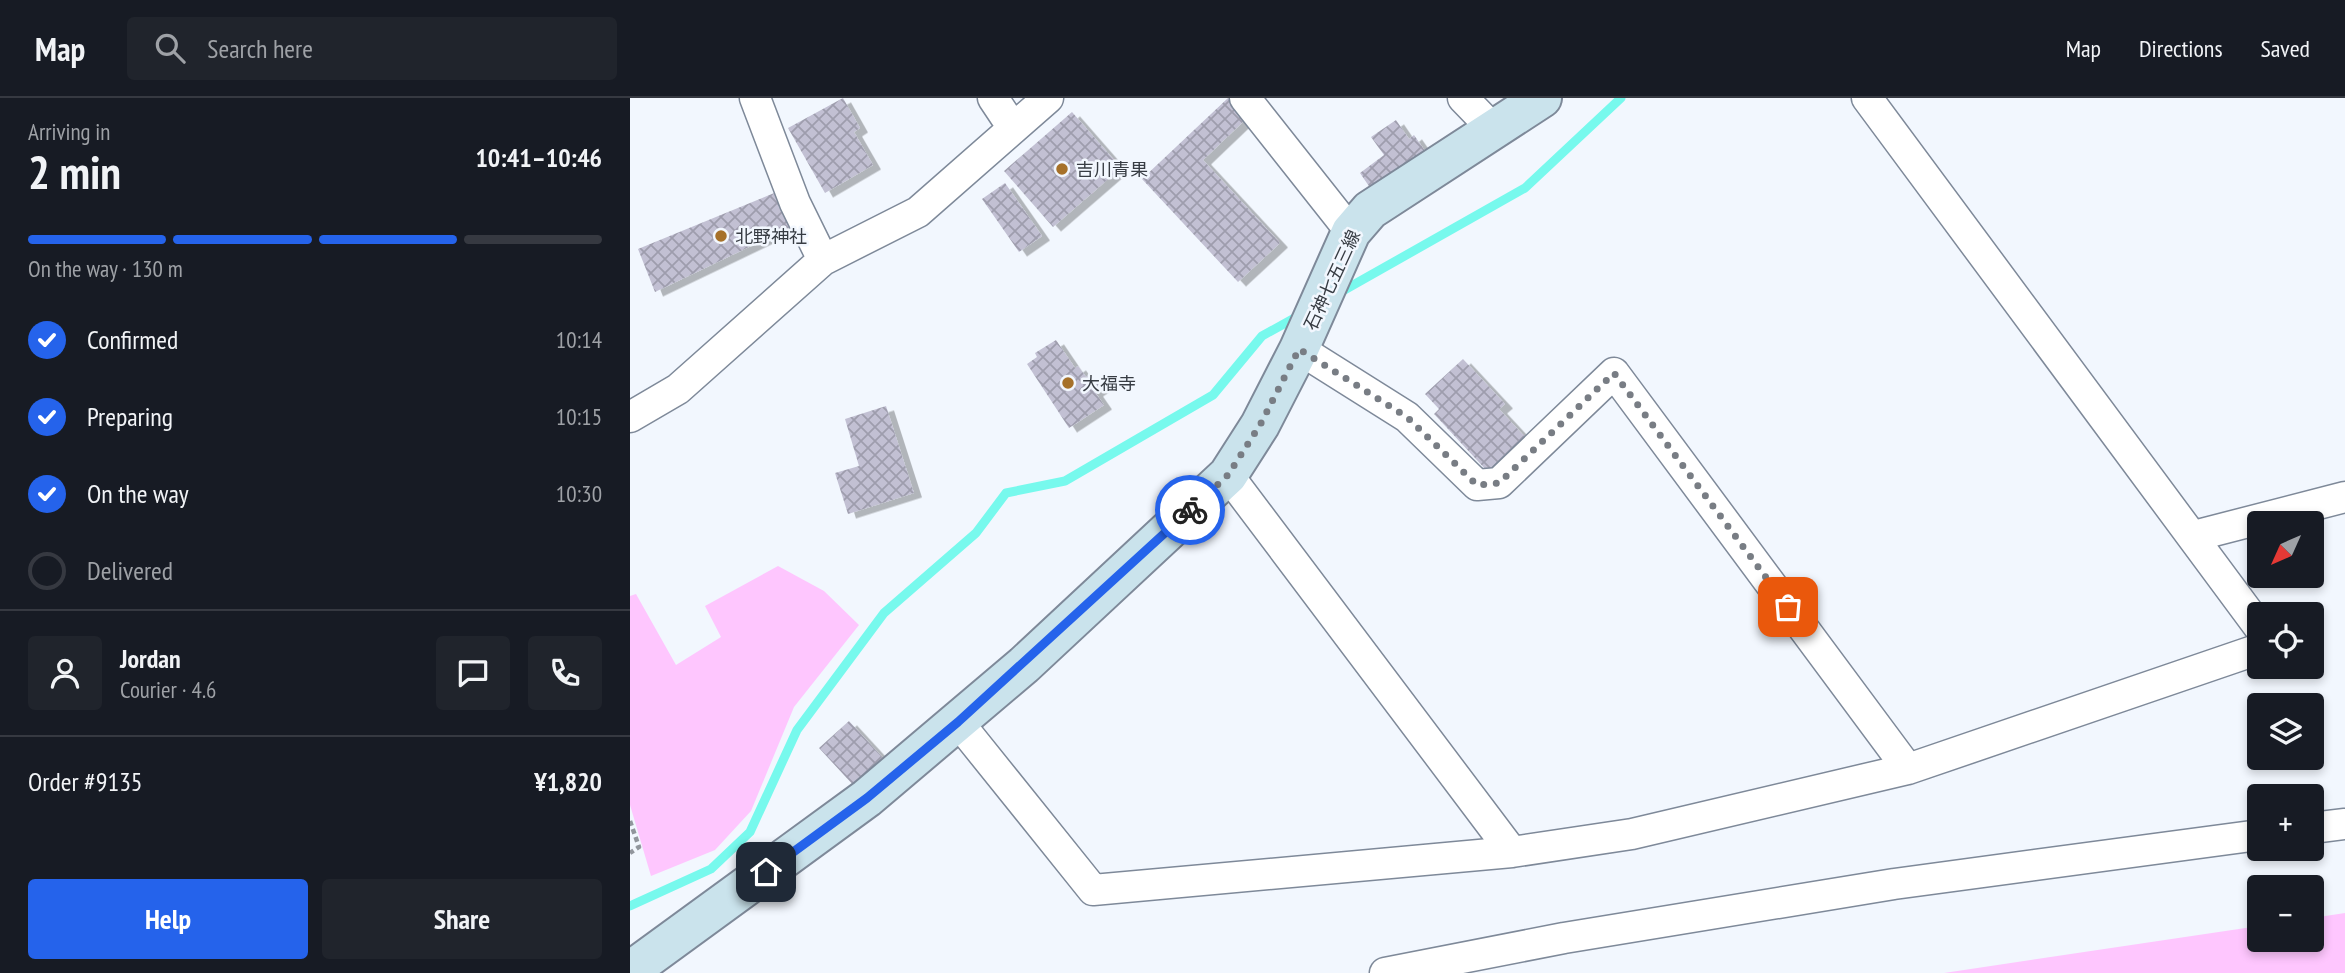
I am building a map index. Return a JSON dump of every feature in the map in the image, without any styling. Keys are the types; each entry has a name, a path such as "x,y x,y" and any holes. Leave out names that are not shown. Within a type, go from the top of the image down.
{"main road":[{"name":"石神七五三線","path":"630,971 867,798 958,722 1228,475 1260,425 1299,349 1351,232 1370,210 1542,98"}],"street":[{"path":"755,98 795,203 823,260"},
{"path":"993,98 1013,128"},
{"path":"630,417 678,389 823,260 918,212 1048,98"},
{"path":"1245,98 1351,232"},
{"path":"1463,98 1493,129"},
{"path":"1867,98 2247,610"},
{"path":"1299,349 1407,417 1477,485 1499,483 1614,373 1908,769"},
{"path":"1228,475 1512,852"},
{"path":"2194,536 2345,497"},
{"path":"958,722 1093,890 1512,852 1632,834 1908,769 2247,653"},
{"path":"2324,827 2345,824"},
{"path":"1385,973 1564,938 1894,884 2247,837"}],"path":[{"path":"630,821 639,848 630,853"}],"shaded area":[{"path":"778,566 824,591 859,625 794,707 751,811 715,850 651,876 630,805 630,596 636,594 676,665 721,637 705,606"},
{"path":"2345,913 2345,973 1944,973 2247,928 2247,952 2324,952 2324,916"}],"building":[{"path":"843,98 860,128 854,132 873,165 825,193 788,128"},
{"path":"1228,98 1248,117 1203,160 1280,243 1238,282 1142,179"},
{"name":"吉川青果","path":"1072,112 1121,168 1053,227 1004,171"},
{"path":"1396,120 1409,139 1414,135 1430,158 1375,195 1360,173 1384,155 1371,137"},
{"path":"1005,183 1042,236 1019,252 982,199"},
{"name":"北野神社","path":"784,189 799,223 655,292 638,249"},
{"name":"大福寺","path":"1056,340 1075,368 1078,366 1086,377 1091,374 1101,388 1095,392 1104,405 1069,428 1027,364 1037,357 1035,353"},
{"path":"1463,359 1505,404 1499,409 1525,437 1488,472 1434,414 1439,409 1425,394"},
{"path":"886,406 914,493 848,514 835,473 859,466 845,419"},
{"path":"849,721 884,759 855,787 819,748"}],"waterway":[{"path":"1339,293 1525,188 1621,98"},
{"path":"630,906 711,869 750,832 797,730 884,613 976,533 1006,493 1065,481 1213,395 1262,336 1300,315"}],"way so far":[{"path":"1190,510 1228,475 1260,425 1299,349 1407,417 1477,485 1499,483 1614,373 1788,607"}],"place":[{"name":"吉川青果","path":"1062,169"},
{"name":"北野神社","path":"721,236"},
{"name":"大福寺","path":"1068,383"}],"route":[{"path":"766,872 867,798 958,722 1190,510"}]}
